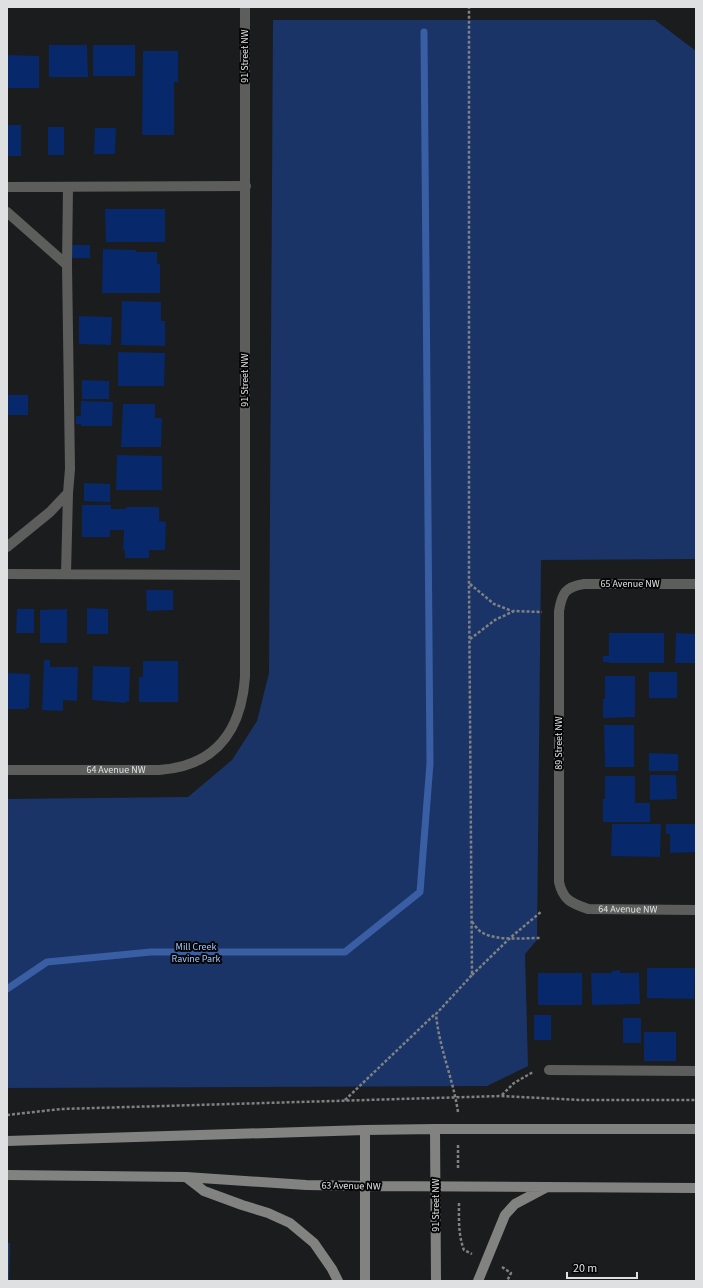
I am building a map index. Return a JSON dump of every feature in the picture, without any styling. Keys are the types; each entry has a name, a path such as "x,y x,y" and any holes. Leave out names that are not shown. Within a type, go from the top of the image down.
{"main road":[{"name":"91 Street NW","path":"435,1129 436,1281"},
{"path":"7,1141 365,1130 696,1129"},
{"path":"365,1130 365,1281"},
{"name":"63 Avenue NW","path":"7,1175 186,1177 306,1185 696,1188"},
{"path":"186,1177 204,1191 268,1213 290,1223 314,1243 332,1269 338,1281"},
{"path":"478,1281 506,1215 515,1204 550,1186"}],"street":[{"name":"91 Street NW","path":"219,746 235,721 241,706 245,677 245,7"},
{"path":"7,187 246,186"},
{"path":"66,574 70,469 67,265 68,187"},
{"path":"7,212 67,265"},
{"path":"7,547 50,512 68,493"},
{"path":"7,574 245,575"},
{"name":"65 Avenue NW","path":"566,590 573,586 584,584 696,584"},
{"name":"89 Street NW","path":"564,896 559,882 559,611 561,600 566,590"},
{"name":"64 Avenue NW","path":"7,770 183,768 205,757 219,746"},
{"name":"64 Avenue NW","path":"564,896 571,902 588,909 696,910"},
{"path":"549,1070 696,1071"}],"path":[{"path":"469,7 472,975"},
{"path":"470,584 494,604 514,611 542,612"},
{"path":"470,639 495,620 514,611"},
{"path":"345,1100 436,1014 472,975 510,938 542,912"},
{"path":"471,921 481,932 490,936 540,938"},
{"path":"436,1014 439,1040 456,1097 458,1112 460,1240 464,1250 476,1256"},
{"path":"502,1096 514,1083 535,1072 549,1070"},
{"path":"7,1115 61,1109 456,1097 502,1096 579,1100 696,1100"},
{"path":"501,1266 511,1274 507,1281"}],"green space":[{"name":"Mill Creek Ravine Park","path":"273,20 655,20 696,51 696,559 541,560 537,940 525,954 528,1066 487,1086 7,1088 7,799 188,797 232,760 257,721 269,673"},
{"path":"7,1243 10,1243 9,1281 7,1281"}],"building":[{"path":"49,45 87,45 88,77 49,77"},
{"path":"93,45 135,45 135,76 93,76"},
{"path":"143,51 178,51 178,82 174,82 174,135 142,135"},
{"path":"7,55 39,56 39,88 7,88"},
{"path":"7,125 21,125 21,156 7,156"},
{"path":"48,127 64,127 64,155 48,155"},
{"path":"95,128 116,128 115,154 94,154"},
{"path":"105,209 165,209 165,242 106,242"},
{"path":"71,245 90,245 90,258 71,258"},
{"path":"103,249 157,252 157,264 160,264 160,293 102,293"},
{"path":"122,301 161,302 161,321 165,321 165,346 121,345"},
{"path":"79,316 112,317 111,345 79,344"},
{"path":"118,352 165,353 164,386 118,386"},
{"path":"82,380 109,381 109,399 82,399"},
{"path":"7,395 28,395 28,415 7,415"},
{"path":"81,401 113,402 112,426 81,426 81,424 76,424 76,416 81,416"},
{"path":"123,404 155,404 155,418 162,418 161,447 121,447"},
{"path":"117,455 162,456 162,490 116,490"},
{"path":"84,483 110,484 110,502 84,501"},
{"path":"82,505 111,505 111,509 126,509 126,507 159,507 159,521 166,522 165,550 149,550 149,558 125,558 125,550 123,550 124,530 110,530 110,537 82,537"},
{"path":"146,590 173,590 173,610 147,611"},
{"path":"87,608 108,609 108,634 87,634"},
{"path":"17,609 34,609 34,633 16,633"},
{"path":"67,609 67,643 40,643 40,610"},
{"path":"609,633 664,633 664,663 603,662 603,656 609,656"},
{"path":"676,633 696,634 696,663 675,663"},
{"path":"44,660 50,660 50,667 78,667 77,701 63,700 63,711 42,710"},
{"path":"143,661 178,661 178,702 139,702 139,677 143,677"},
{"path":"93,666 130,667 129,702 92,700"},
{"path":"649,672 677,672 677,698 649,698"},
{"path":"7,673 30,674 29,708 7,709"},
{"path":"605,676 635,676 635,717 603,718"},
{"path":"604,725 634,725 634,767 605,767"},
{"path":"649,753 678,754 678,771 649,771"},
{"path":"650,775 676,775 677,799 650,800"},
{"path":"605,776 635,776 635,803 650,803 650,822 603,822"},
{"path":"612,824 661,824 660,857 611,856"},
{"path":"666,824 696,824 696,852 670,853 670,834 666,834"},
{"path":"647,968 695,968 694,999 647,998"},
{"path":"620,970 620,973 639,973 640,1004 592,1005 591,973 612,973 612,971"},
{"path":"538,973 582,973 582,1005 538,1005"},
{"path":"534,1015 551,1015 551,1040 534,1040"},
{"path":"623,1018 641,1018 641,1043 623,1043"},
{"path":"644,1032 676,1032 676,1061 644,1061"}],"waterway":[{"path":"7,989 47,962 151,952 345,952 420,892 430,763 424,32"}]}
